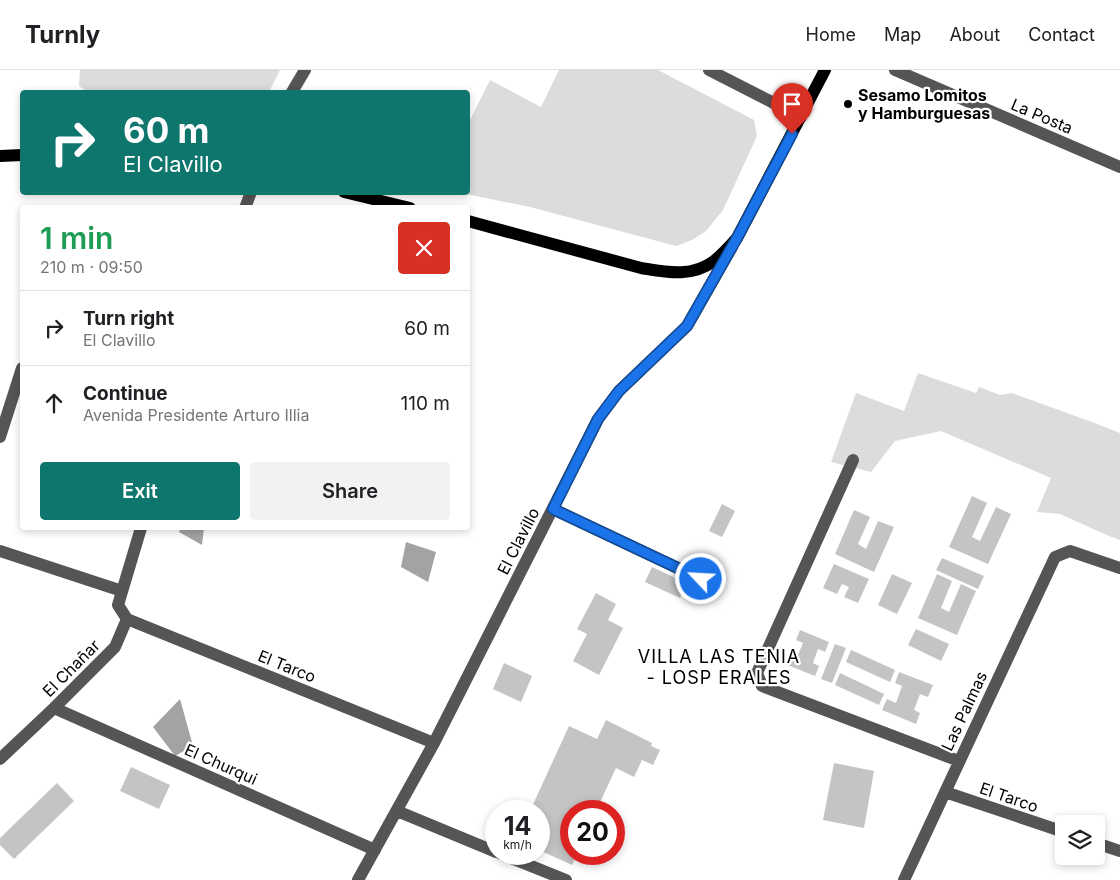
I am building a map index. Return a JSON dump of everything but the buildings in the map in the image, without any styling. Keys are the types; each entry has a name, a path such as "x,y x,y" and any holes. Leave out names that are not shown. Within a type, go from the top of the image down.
{"main road":[{"path":"470,222 641,268 668,273 692,271 708,265 737,238 825,70"},
{"path":"0,156 20,155"},
{"path":"356,195 398,205"}],"street":[{"path":"293,90 305,70"},
{"path":"709,70 801,117"},
{"name":"La Posta","path":"895,70 1120,167"},
{"name":"El Clavillo","path":"358,880 434,743 598,419 619,391 687,326 737,238"},
{"path":"0,437 20,374"},
{"path":"853,460 757,673 762,686 959,761"},
{"path":"553,509 701,579"},
{"path":"127,619 118,605 140,530"},
{"path":"0,551 122,591"},
{"name":"Las Palmas","path":"904,880 1055,557 1070,551 1120,568"},
{"name":"El Tarco","path":"127,619 434,743"},
{"name":"El Chañar","path":"0,759 115,647 127,619"},
{"name":"El Churqui","path":"54,708 375,850"},
{"name":"El Tarco","path":"944,792 1055,829"},
{"path":"396,812 485,848"},
{"path":"1105,846 1120,851"},
{"path":"528,865 566,880"}],"shaded area":[{"path":"80,70 280,70 270,90 85,90 79,86"},
{"path":"559,70 658,70 754,120 757,136 723,210 706,231 692,240 676,246 530,207 470,195 470,120 490,80 541,107"},
{"path":"918,373 976,393 979,387 1000,395 1012,393 1120,433 1120,540 1060,514 1037,512 1051,478 941,431 895,441 871,472 831,462 856,393 904,411"},
{"path":"180,530 204,530 202,545 179,532"},
{"path":"406,542 436,552 428,582 401,567"},
{"path":"180,699 193,746 175,756 153,727"}],"place":[{"name":"Sesamo Lomitos y Hamburguesas","path":"848,104"}],"district":[{"name":"VILLA LAS TENIA - LOSP ERALES","path":"719,666"}],"route":[{"path":"701,579 553,509 598,419 619,391 687,326 737,238 792,134"}]}
